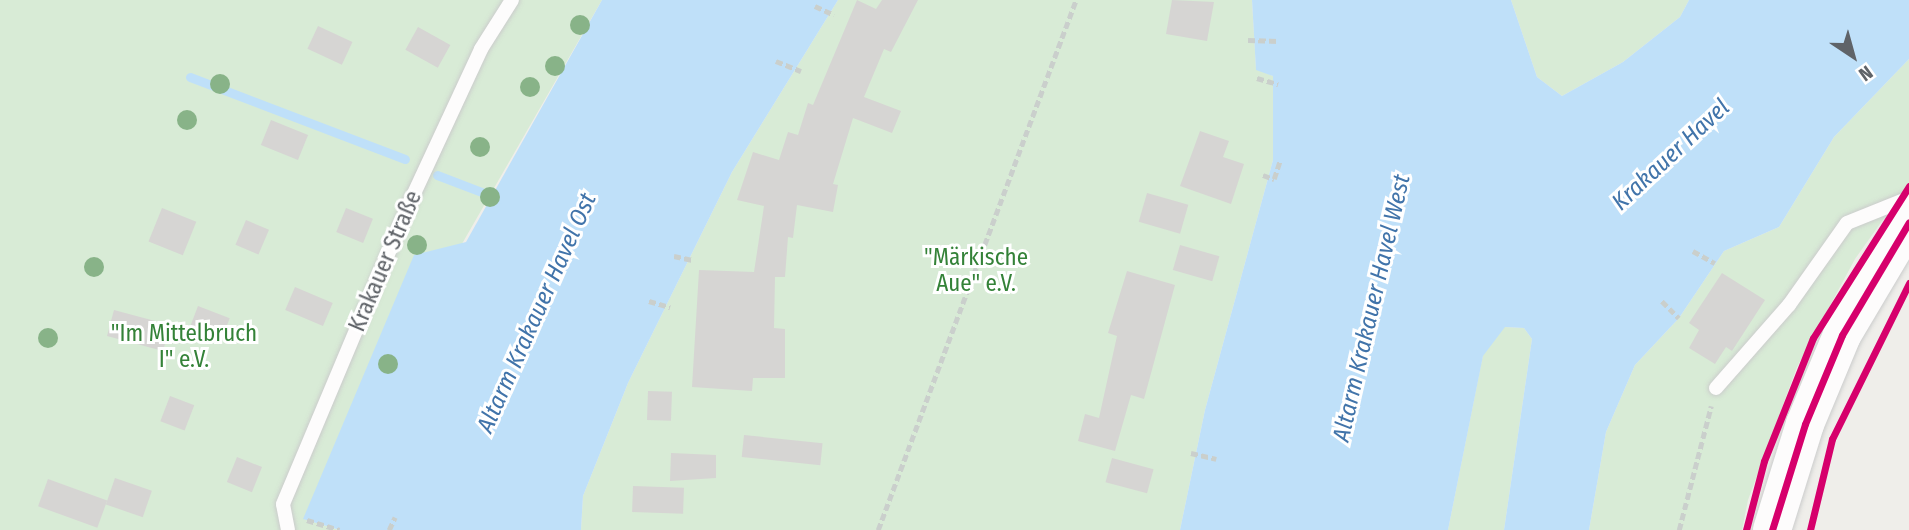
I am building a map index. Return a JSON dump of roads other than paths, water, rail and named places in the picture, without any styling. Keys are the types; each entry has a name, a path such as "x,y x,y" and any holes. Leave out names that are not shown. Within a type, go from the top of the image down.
{"main road":[{"path":"1772,530 1805,424 1843,335 1909,222"}],"lane":[{"name":"Krakauer Straße","path":"288,530 283,504 400,225 481,49 512,0"},
{"path":"1716,388 1789,305 1847,223 1909,198"}],"water":[{"name":"Altarm Krakauer Havel Ost","path":"602,0 838,0 732,172 628,383 583,496 581,530 340,530 303,519 414,255 466,242"},
{"path":"1252,0 1511,0 1537,77 1562,96 1623,62 1680,17 1689,0 1909,0 1909,59 1834,137 1779,227 1724,251 1679,318 1635,365 1606,432 1589,530 1504,530 1532,339 1524,328 1505,327 1483,356 1448,530 1180,530 1205,410 1273,160 1273,76 1256,70"}],"waterway":[{"path":"190,77 405,159"},
{"path":"437,175 500,199"}],"water label":[{"name":"Krakauer Havel","path":"1671,155"},
{"name":"Altarm Krakauer Havel West","path":"1372,308"}],"park label":[{"name":"\"Märkische Aue\" e.V.","path":"976,270"},
{"name":"\"Im Mittelbruch I\" e.V.","path":"184,346"}]}
